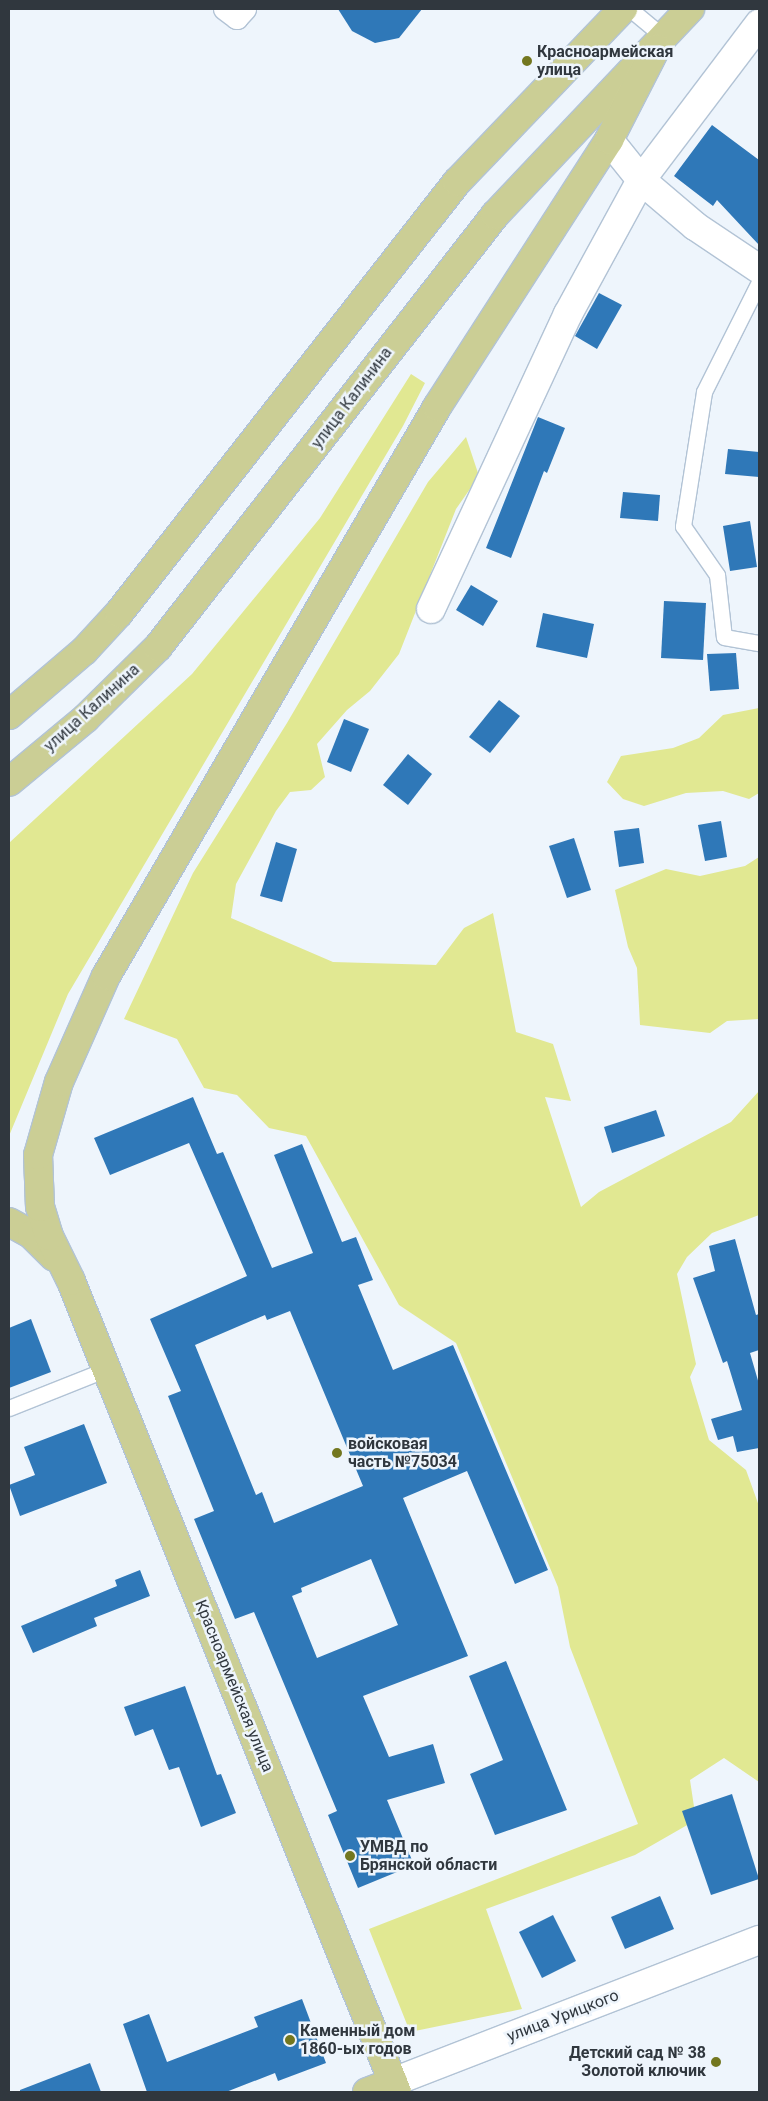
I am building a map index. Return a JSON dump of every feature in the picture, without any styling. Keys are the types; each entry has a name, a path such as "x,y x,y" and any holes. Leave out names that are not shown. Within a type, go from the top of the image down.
{"main road":[{"path":"9,715 78,657 119,614 457,182 623,9"},
{"name":"улица Калинина","path":"9,782 120,687 158,647 495,215 660,43 690,9"},
{"path":"71,1280 49,1236 37,1183 46,1121 77,1037 106,976 437,407 609,140 660,43"},
{"path":"9,1222 32,1235 51,1252 71,1280"},
{"name":"Красноармейская улица","path":"71,1280 395,2087"},
{"name":"улица Урицкого","path":"367,2092 395,2087"}],"street":[{"path":"225,9 237,18 245,9"},
{"path":"431,609 568,314 641,180 759,24"},
{"path":"609,140 641,180 695,226 759,269"},
{"name":"улица Урицкого","path":"395,2087 759,1940"}],"lane":[{"path":"630,9 660,43"},
{"path":"759,282 704,392 683,526 718,575 724,637 759,643"},
{"path":"9,1408 107,1369"}],"green space":[{"path":"411,374 425,383 403,426 68,994 9,1136 9,843 192,674 320,518"},
{"path":"466,437 479,476 456,509 399,654 370,691 347,710 317,744 325,777 311,790 290,792 276,811 236,884 231,918 333,962 436,965 464,928 493,913 516,1032 553,1044 571,1101 545,1097 581,1207 599,1192 731,1122 759,1091 759,1215 712,1233 687,1257 677,1274 696,1364 690,1377 709,1440 746,1470 759,1506 759,1782 724,1758 690,1780 696,1820 635,1855 486,1909 522,2009 410,2032 369,1929 638,1824 570,1647 558,1587 456,1343 399,1305 306,1136 269,1128 237,1095 204,1088 177,1039 124,1019 193,873 287,723 428,482"},
{"path":"759,708 759,793 749,799 723,791 686,793 644,806 623,799 607,782 621,756 673,748 699,738 723,715"},
{"path":"759,857 759,1019 727,1021 710,1033 640,1025 637,968 628,947 615,890 666,869 700,876 745,866"}],"building":[{"path":"338,9 422,9 399,38 375,43 352,31"},
{"path":"712,125 759,160 759,245 717,200 713,206 674,176"},
{"path":"599,293 622,305 597,349 575,336"},
{"path":"538,417 565,428 547,473 544,471 511,558 486,548"},
{"path":"728,449 759,452 759,477 725,474"},
{"path":"623,492 660,495 658,521 620,518"},
{"path":"750,521 757,567 730,571 723,526"},
{"path":"471,585 498,601 483,626 456,610"},
{"path":"664,601 706,603 703,660 661,658"},
{"path":"543,613 594,624 587,658 536,647"},
{"path":"736,653 739,689 710,691 707,654"},
{"path":"499,700 520,716 490,753 469,737"},
{"path":"344,719 369,729 351,772 327,762"},
{"path":"408,754 432,774 408,805 383,785"},
{"path":"721,821 727,857 705,861 698,825"},
{"path":"639,828 644,863 619,867 614,831"},
{"path":"574,838 591,890 567,898 549,846"},
{"path":"276,842 297,849 282,902 260,896"},
{"path":"193,1097 217,1154 223,1152 272,1268 313,1253 274,1155 302,1144 342,1242 356,1237 373,1280 358,1285 393,1370 453,1345 548,1570 515,1584 467,1471 403,1498 468,1656 363,1696 389,1757 433,1744 445,1783 387,1800 414,1865 358,1888 328,1815 337,1811 254,1612 235,1619 194,1519 214,1511 168,1396 181,1391 150,1319 247,1276 189,1143 110,1175 94,1138","holes":["290,1311 363,1486 274,1523 262,1492 256,1495 195,1345 265,1315 267,1320","371,1559 398,1625 317,1658 292,1596 302,1592 301,1588"]},
{"path":"656,1110 665,1136 612,1153 604,1127"},
{"path":"735,1239 756,1315 759,1314 759,1350 750,1353 759,1384 759,1448 737,1452 733,1436 718,1440 711,1419 742,1410 727,1361 723,1363 693,1278 715,1271 709,1246"},
{"path":"31,1319 51,1372 9,1388 9,1328"},
{"path":"84,1424 107,1483 20,1516 9,1485 35,1475 24,1447"},
{"path":"140,1570 150,1596 94,1618 97,1626 33,1653 21,1626 117,1586 115,1580"},
{"path":"506,1661 567,1810 495,1835 470,1774 503,1760 469,1676"},
{"path":"185,1686 217,1775 221,1774 236,1813 201,1827 179,1767 169,1770 153,1729 135,1736 124,1707"},
{"path":"732,1794 759,1879 711,1895 682,1811"},
{"path":"660,1896 674,1929 625,1949 611,1917"},
{"path":"553,1915 576,1961 542,1978 519,1932"},
{"path":"302,1999 326,2063 278,2081 275,2073 226,2092 147,2092 123,2024 149,2014 167,2062 258,2027 254,2017"},
{"path":"90,2063 101,2092 20,2092 20,2090"}],"place":[{"name":"Красноармейская улица","path":"527,61"},
{"name":"войсковая часть №75034","path":"337,1453"},
{"name":"УМВД по Брянской области","path":"350,1856"},
{"name":"Каменный дом 1860-ых годов","path":"290,2040"},
{"name":"Детский сад № 38 Золотой ключик","path":"716,2062"}]}
